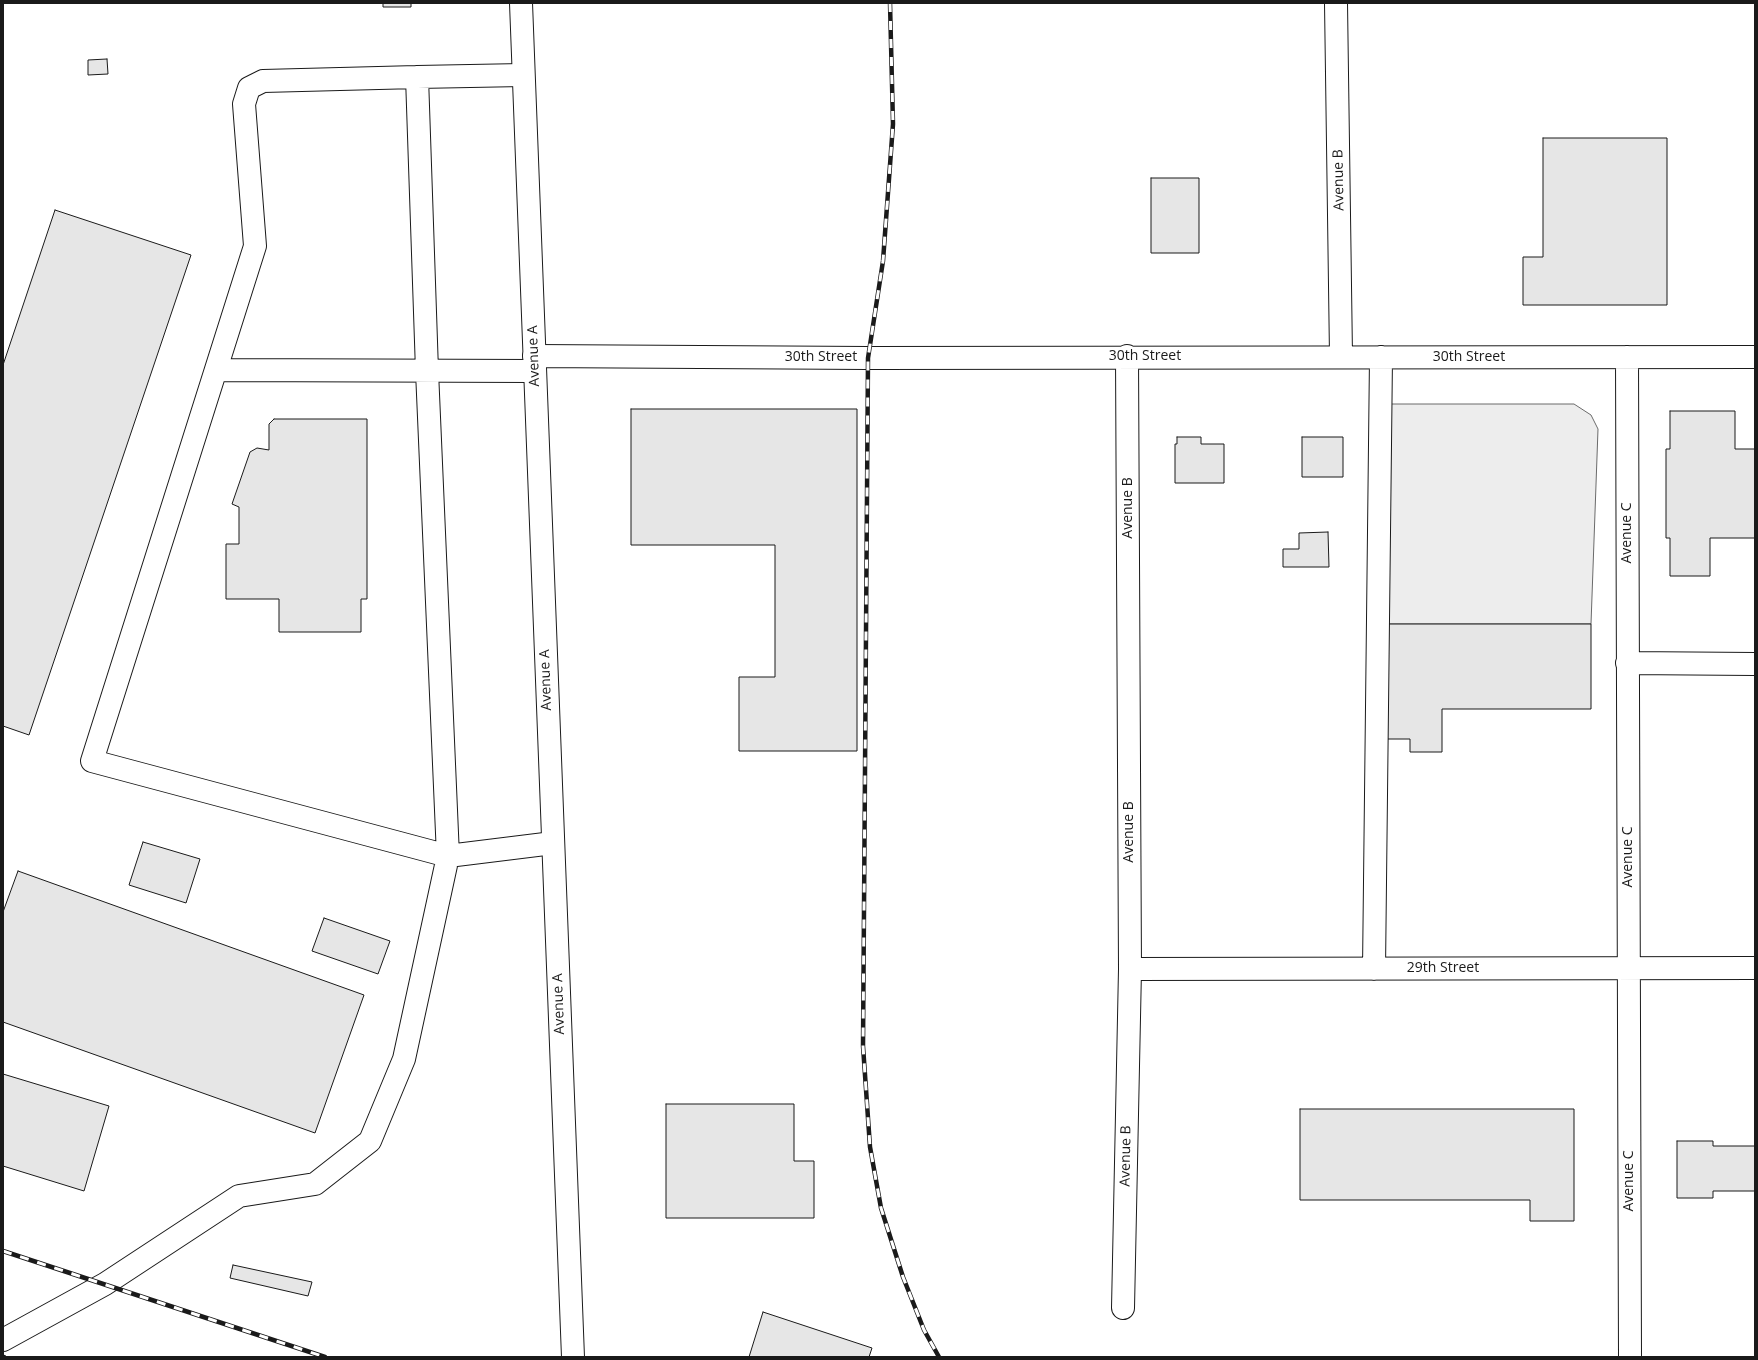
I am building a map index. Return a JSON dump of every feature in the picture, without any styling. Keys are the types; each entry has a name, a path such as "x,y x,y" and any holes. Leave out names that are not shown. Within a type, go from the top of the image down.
{"street":[{"name":"Avenue A","path":"521,3 573,1357"},
{"name":"Avenue B","path":"1336,3 1341,356"},
{"path":"523,75 263,81 249,88 244,104 255,246 92,761 448,856 553,843"},
{"path":"3,1340 105,1284 240,1196 315,1184 370,1141 404,1059 448,856 427,371 417,77"},
{"name":"Avenue B","path":"1123,1308 1130,969 1127,356"},
{"name":"30th Street","path":"216,370 427,371 534,363 868,358 1127,356 1755,357"},
{"path":"1374,969 1381,357"},
{"name":"Avenue C","path":"1627,357 1630,1357"},
{"path":"1627,663 1755,664"},
{"name":"29th Street","path":"1130,969 1755,968"}],"shaded area":[{"path":"1386,404 1574,404 1591,415 1598,429 1591,624 1382,624"}],"building":[{"path":"383,3 411,3 411,7 383,7"},
{"path":"107,59 108,74 88,75 88,60"},
{"path":"1543,138 1667,138 1667,305 1523,305 1523,257 1543,257"},
{"path":"1151,178 1199,178 1199,253 1151,253"},
{"path":"55,210 191,255 29,735 3,726 3,365"},
{"path":"631,409 857,409 857,751 739,751 739,677 775,677 775,545 631,545"},
{"path":"1670,411 1735,411 1735,449 1755,449 1755,538 1710,538 1710,576 1670,576 1670,538 1666,538 1666,449 1670,449"},
{"path":"274,419 367,419 367,599 361,599 361,632 279,632 279,599 226,599 226,544 239,544 239,507 232,504 250,452 257,448 269,450 269,424"},
{"path":"1177,437 1201,437 1201,444 1224,444 1224,483 1175,483 1175,444 1177,444"},
{"path":"1302,437 1343,437 1343,477 1302,477"},
{"path":"1328,532 1329,567 1283,567 1283,549 1299,549 1299,533"},
{"path":"1382,624 1591,624 1591,709 1442,709 1442,752 1410,752 1410,739 1382,739"},
{"path":"143,842 200,859 186,903 129,885"},
{"path":"18,871 364,995 315,1133 3,1022 3,912"},
{"path":"324,918 390,941 378,974 312,951"},
{"path":"3,1074 109,1106 84,1191 3,1166"},
{"path":"666,1104 794,1104 794,1161 814,1161 814,1218 666,1218"},
{"path":"1300,1109 1574,1109 1574,1221 1530,1221 1530,1200 1300,1200"},
{"path":"1677,1141 1713,1141 1713,1146 1755,1146 1755,1191 1713,1191 1713,1198 1677,1198"},
{"path":"233,1265 312,1282 308,1296 230,1278"},
{"path":"763,1312 872,1348 869,1357 749,1357"}],"railway":[{"path":"890,3 893,124 883,261 868,358 863,1046 870,1147 881,1208 903,1277 924,1330 939,1357"},
{"path":"3,1251 325,1357"}]}
